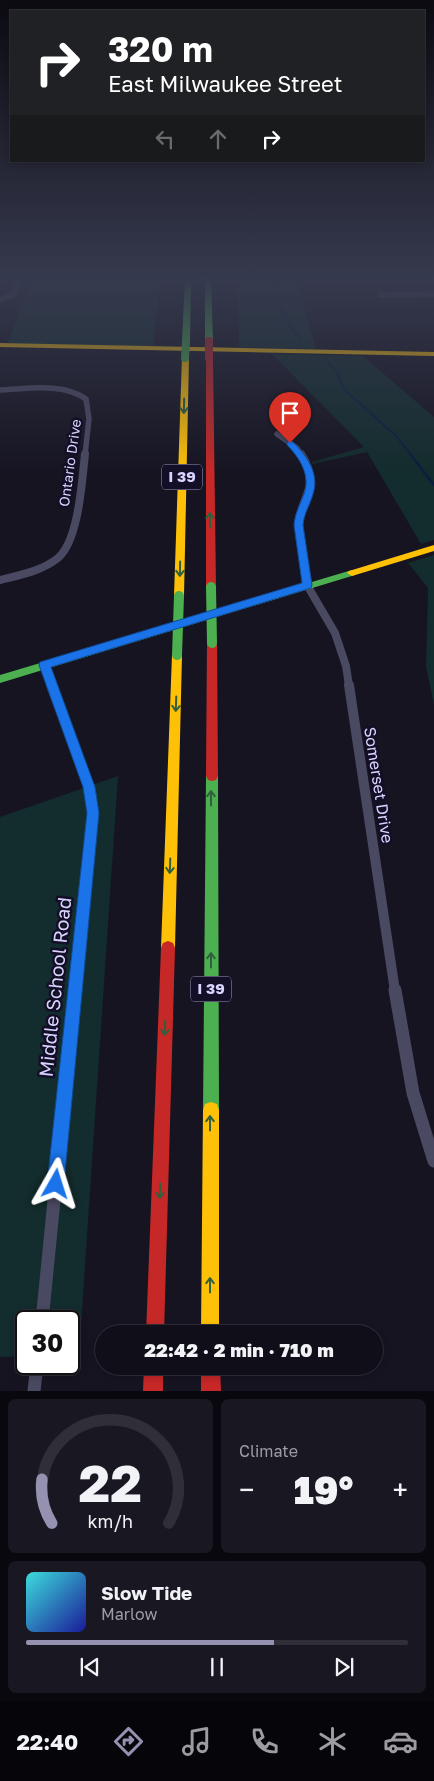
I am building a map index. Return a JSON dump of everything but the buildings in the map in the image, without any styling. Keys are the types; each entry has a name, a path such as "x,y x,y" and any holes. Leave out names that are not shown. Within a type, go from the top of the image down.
{"main road":[{"name":"I 39","path":"155,1325 186,343"},
{"name":"I 39","path":"209,343 212,643 210,1325"},
{"path":"0,345 434,354"},
{"path":"0,678 434,548"},
{"path":"153,1391 154,1375"},
{"path":"210,1375 211,1391"}],"street":[{"name":"Ontario Drive","path":"0,390 70,391 84,397 88,404 89,419 73,530 67,548 51,563 0,580"},
{"name":"Somerset Drive","path":"277,434 297,448 308,465 310,492 299,516 298,525 307,585 336,633 344,657 406,1060 434,1161"},
{"name":"Middle School Road","path":"43,1310 93,813 89,787 44,665"},
{"path":"34,1391 36,1375"}],"green space":[{"path":"8,343 154,343 153,349 7,345"},
{"path":"239,343 314,343 316,349 239,347"},
{"path":"272,354 363,356 434,417 434,540 421,544 367,452 312,464 312,462 364,447"},
{"path":"434,555 434,705 426,667 428,588 408,563"},
{"path":"118,776 80,1340 80,1310 15,1310 15,1356 0,1357 0,817"}],"waterway":[{"path":"327,362 337,372 344,389 396,436 411,455"},
{"path":"410,454 434,485"}],"traffic: fast":[{"path":"185,358 186,343"},
{"path":"0,679 352,573"},
{"path":"211,587 212,643"},
{"path":"177,655 179,596"},
{"path":"211,1110 212,776"}],"traffic: slow":[{"path":"0,345 434,354"},
{"path":"179,596 185,358"},
{"path":"352,573 434,548"},
{"path":"168,948 177,655"},
{"path":"210,1325 211,1110"}],"traffic: jam":[{"path":"209,343 209,358"},
{"path":"209,358 211,587"},
{"path":"212,643 212,776"},
{"path":"155,1325 168,948"},
{"path":"153,1391 154,1375"},
{"path":"210,1375 211,1391"}],"route":[{"path":"56,1184 93,813 89,787 44,665 307,585 298,519 310,492 308,465 297,448 290,443"}]}
